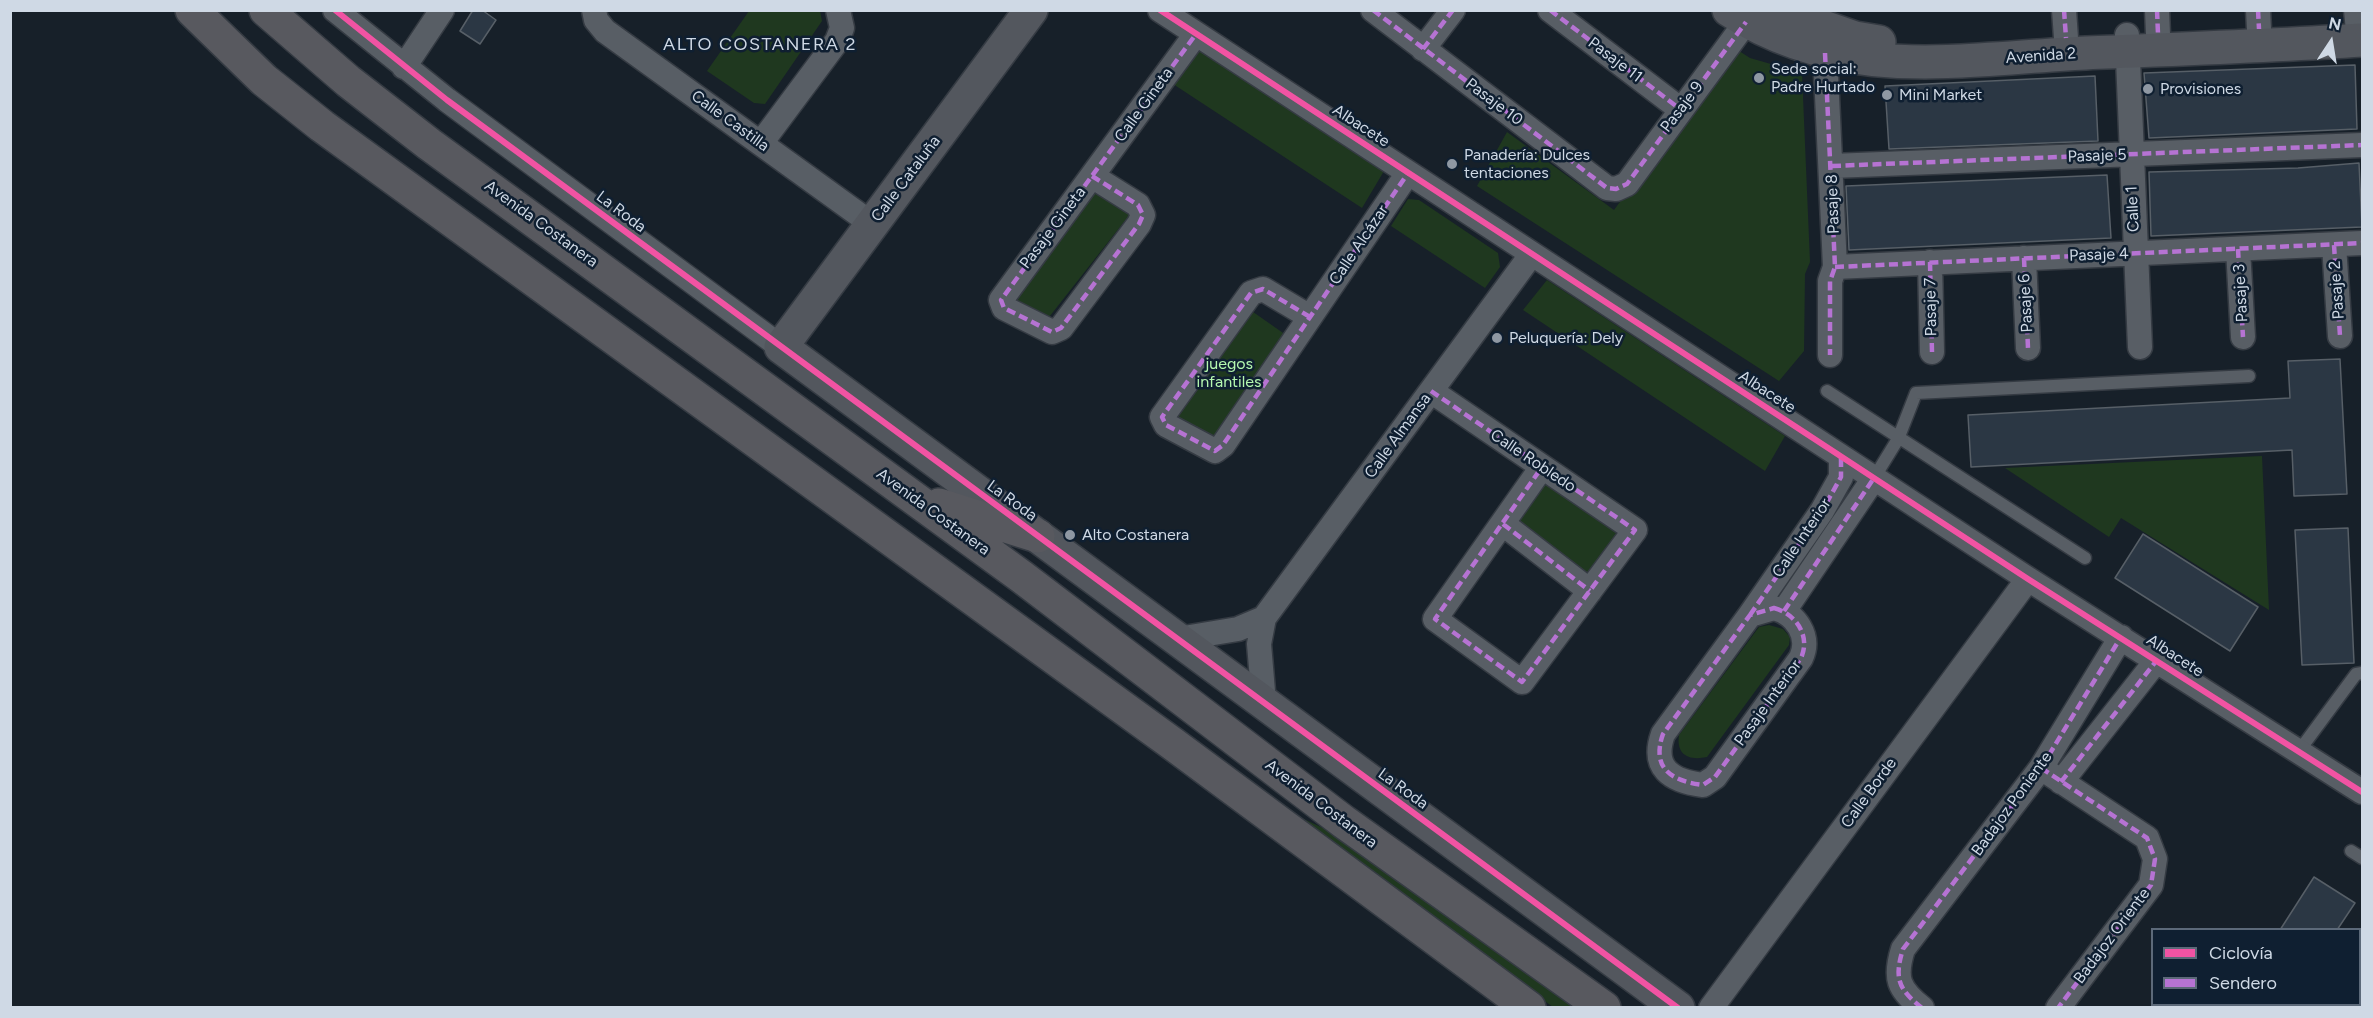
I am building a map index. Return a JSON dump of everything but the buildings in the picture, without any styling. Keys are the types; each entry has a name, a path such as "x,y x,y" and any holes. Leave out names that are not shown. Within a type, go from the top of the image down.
{"main road":[{"path":"192,10 264,80 322,126 1164,737 1529,1008"},
{"name":"Avenida Costanera","path":"266,10 348,81 405,126 912,496 1344,822 1604,1008"},
{"path":"912,496 1038,536"}],"street":[{"name":"La Roda","path":"335,10 404,67 1678,1008"},
{"path":"404,67 442,10"},
{"name":"Calle Cataluña","path":"781,347 1031,10"},
{"name":"Albacete","path":"1160,10 2028,579 2362,792"},
{"name":"Pasaje 10","path":"1373,10 1607,188 1616,189"},
{"path":"1423,49 1453,10"},
{"name":"Pasaje 11","path":"1550,10 1680,109"},
{"name":"Calle Castilla","path":"594,12 605,32 872,224"},
{"name":"Pasaje 9","path":"1616,189 1627,184 1750,14"},
{"name":"Avenida 2","path":"1750,14 1855,38 1882,42 1936,44 2065,24 2142,33 2359,27"},
{"name":"Avenida 2","path":"1750,14 1792,43 1825,53 1877,61 1933,64 2142,33 2258,20 2359,27"},
{"path":"761,143 837,41 840,16"},
{"name":"Calle 1","path":"2140,347 2131,154 2142,33"},
{"name":"Calle Gineta","path":"1092,176 1196,34"},
{"name":"Pasaje 8","path":"1825,53 1835,267 1830,281 1830,355"},
{"name":"Pasaje 5","path":"1832,166 2362,145"},
{"name":"Calle Alcázar","path":"1310,316 1263,289 1251,293 1162,417 1166,425 1215,451 1222,445 1408,173"},
{"name":"Pasaje Gineta","path":"1092,176 1138,205 1143,215 1061,328 1052,332 1004,308 1000,300 1092,176"},
{"name":"Pasaje 4","path":"1835,267 2362,243"},
{"name":"Pasaje 2","path":"2334,245 2340,336"},
{"name":"Pasaje 3","path":"2238,249 2243,337"},
{"name":"Calle Almansa","path":"1264,703 1259,644 1264,618 1532,255"},
{"name":"Pasaje 6","path":"2024,258 2028,348"},
{"name":"Pasaje 7","path":"1930,262 1932,352"},
{"name":"Calle Robledo","path":"1431,391 1635,530 1590,591"},
{"name":"Calle Interior","path":"1750,615 1822,511 1841,477 1841,457"},
{"path":"1503,524 1590,591 1522,682 1435,619 1542,467"},
{"name":"Calle Interior","path":"1784,611 1874,478"},
{"name":"Calle Borde","path":"1711,1008 2028,579"},
{"path":"1750,615 1774,608 1784,611"},
{"name":"Pasaje Interior","path":"1750,615 1663,734 1657,749 1659,760 1678,780 1703,785 1715,777 1801,658 1804,650 1802,630 1784,611"},
{"path":"1178,639 1239,629 1264,618"},
{"name":"Badajoz Poniente","path":"1922,1008 1906,995 1900,983 1898,967 1904,949 2041,768 2121,637"},
{"name":"Badajoz Poniente","path":"2061,782 2157,660"},
{"path":"2041,768 2061,782"},
{"name":"Badajoz Oriente","path":"2058,1008 2151,885 2155,859 2147,838 2061,782"}],"lane":[{"path":"1874,478 1898,439 1916,393 2249,376"},
{"path":"1827,391 2085,558"},
{"path":"2299,751 2356,674 2362,674"},
{"path":"2351,851 2362,858"}],"green space":[{"path":"749,11 820,11 822,21 765,104 754,103 707,71"},
{"path":"1722,40 1750,58 1802,73 1810,262 1805,274 1804,351 1779,381 1477,186 1507,132 1614,210 1671,132"},
{"path":"1201,45 1387,166 1362,208 1173,84"},
{"path":"1095,186 1131,213 1046,321 1012,296"},
{"path":"1408,199 1419,200 1498,253 1500,267 1485,288 1391,226"},
{"path":"1547,280 1785,436 1765,471 1523,310"},
{"name":"juegos infantiles","path":"1246,307 1286,335 1212,440 1172,413"},
{"path":"2262,456 2269,610 2121,518 2109,537 2005,468"},
{"path":"1547,479 1623,531 1584,587 1508,527"},
{"path":"1769,625 1783,629 1790,637 1789,645 1707,757 1695,758 1685,755 1680,747 1679,735 1759,627"},
{"path":"1276,806 1357,844 1583,1007 1553,1007"}],"marked path":[{"path":"1373,10 1607,188 1616,189 1627,184 1746,22"},
{"path":"1423,49 1453,10"},
{"path":"1550,10 1680,109"},
{"path":"2064,10 2066,38"},
{"path":"2157,10 2158,34"},
{"path":"2258,10 2259,29"},
{"path":"1092,176 1138,205 1143,215 1139,224 1061,328 1052,332 1004,308 1001,300 1196,34"},
{"path":"1825,53 1835,267 1830,281 1830,355"},
{"path":"1832,166 2362,145"},
{"path":"1310,317 1263,289 1251,293 1162,417 1166,425 1215,451 1223,445 1408,173"},
{"path":"1835,267 2362,243"},
{"path":"2334,245 2340,336"},
{"path":"2238,249 2243,337"},
{"path":"2024,258 2028,348"},
{"path":"1930,262 1932,352"},
{"path":"1431,391 1635,530 1522,682 1435,619 1542,467"},
{"path":"1750,615 1822,511 1841,477 1841,457"},
{"path":"1784,611 1874,478"},
{"path":"1503,524 1590,591"},
{"path":"1774,608 1789,615 1800,627 1804,642 1801,658 1715,777 1703,785 1673,776 1666,771 1660,756 1663,734 1750,615 1774,608"},
{"path":"1922,1008 1908,995 1900,982 1899,968 1903,949 2041,768 2121,637"},
{"path":"2061,782 2157,660"},
{"path":"2041,768 2147,838 2155,859 2151,885 2058,1008"}],"cycle path":[{"path":"335,10 447,100 1678,1008"},
{"path":"1160,10 2028,579 2362,792"}],"place":[{"name":"Sede social: Padre Hurtado","path":"1759,78"},
{"name":"Provisiones","path":"2148,89"},
{"name":"Mini Market","path":"1887,95"},
{"name":"Panadería: Dulces tentaciones","path":"1452,164"},
{"name":"Peluquería: Dely","path":"1497,338"},
{"name":"Alto Costanera","path":"1070,535"}],"district":[{"name":"ALTO COSTANERA 2","path":"760,45"}]}
